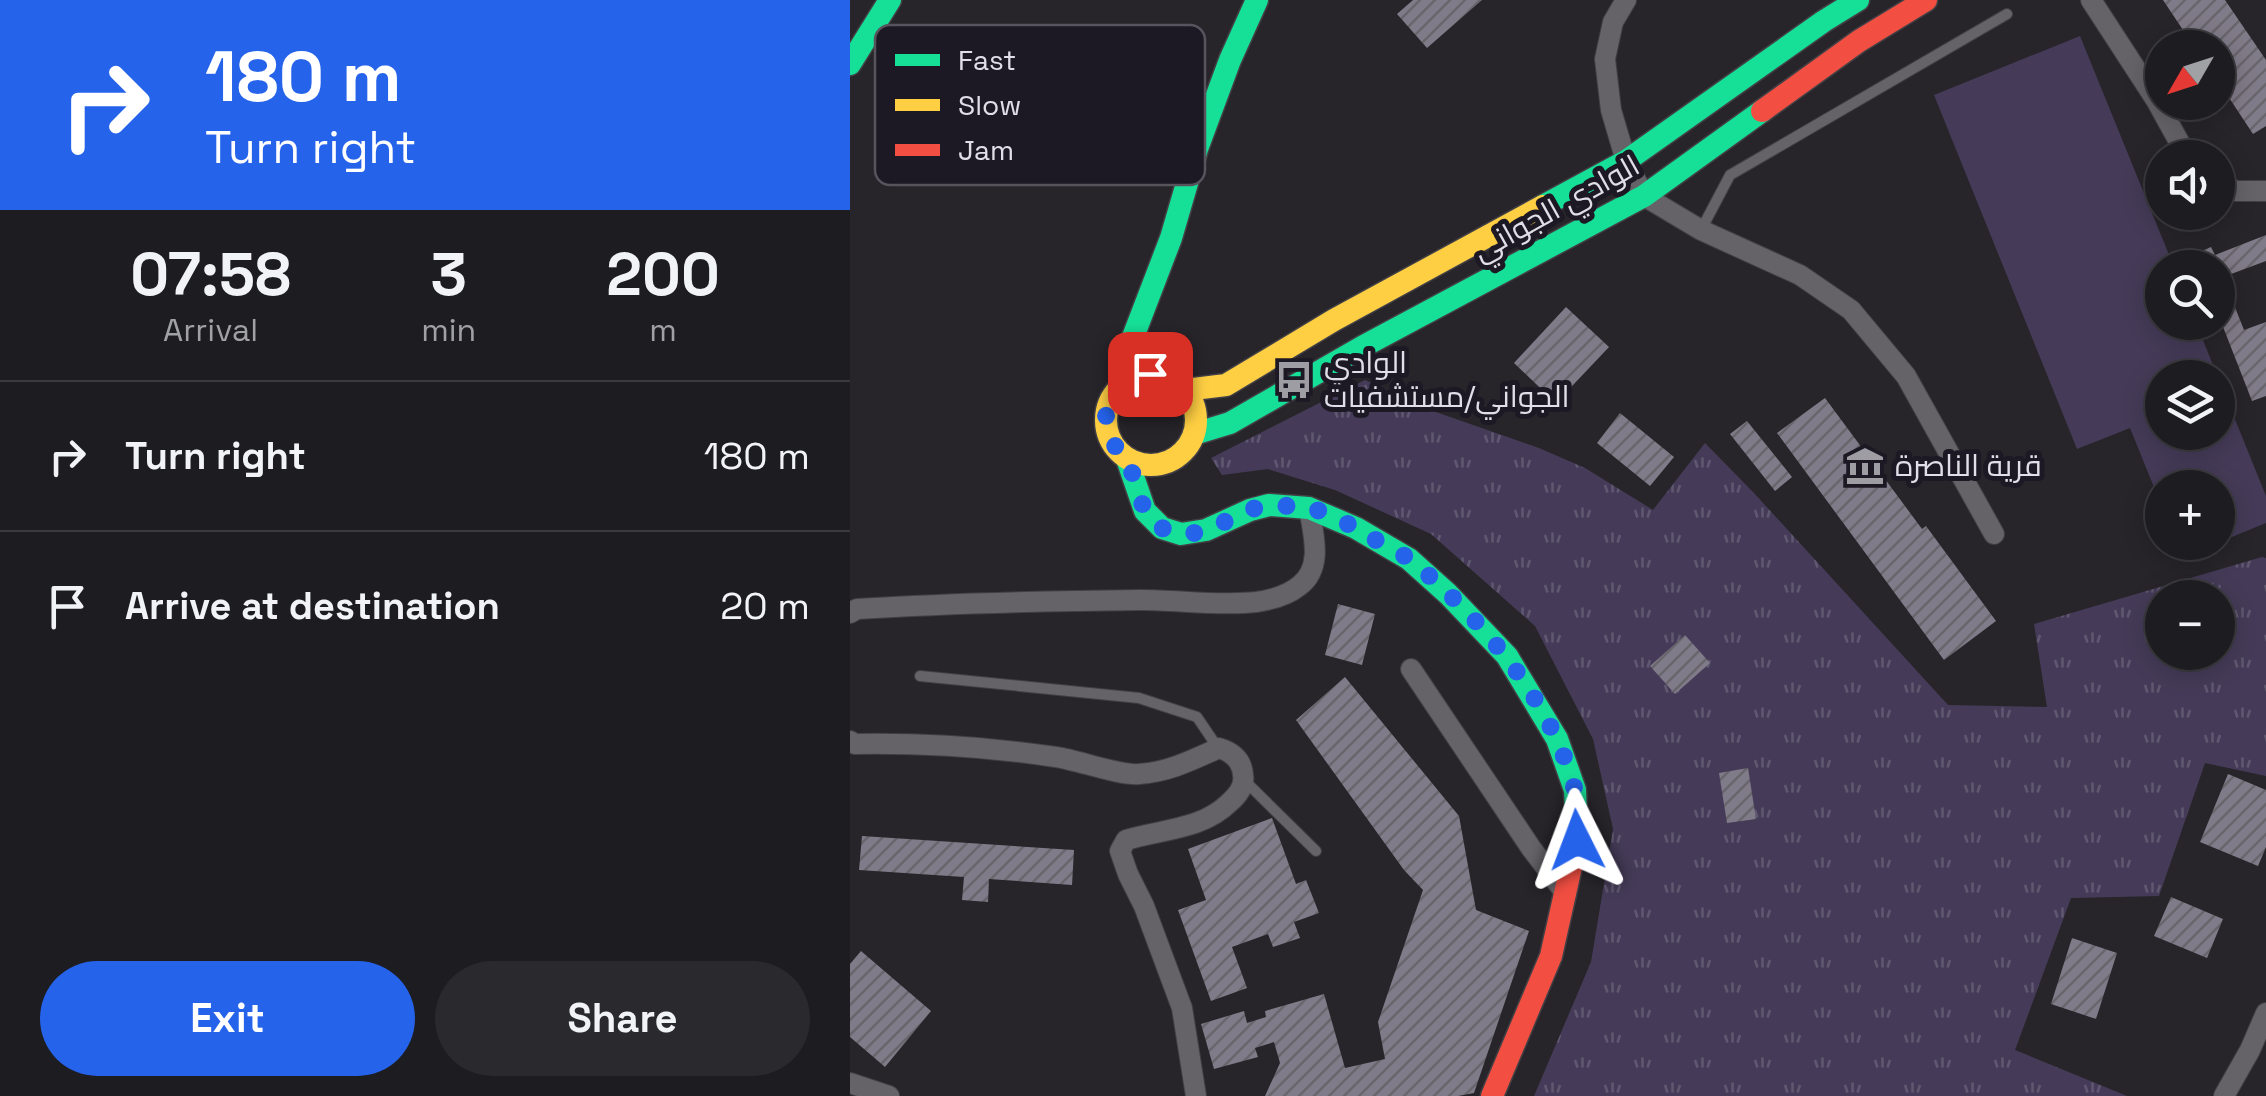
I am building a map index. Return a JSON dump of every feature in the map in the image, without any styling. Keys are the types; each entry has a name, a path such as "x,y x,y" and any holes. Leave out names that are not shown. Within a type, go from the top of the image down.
{"street":[{"path":"850,64 890,0"},
{"path":"1205,127 1257,0"},
{"path":"1626,0 1614,22 1605,59 1611,110 1626,161 1644,196 1701,230 1800,275 1851,310 1906,376 1994,534"},
{"name":"الوادي الجواني","path":"1184,390 1226,385 1334,320 1626,161 1858,0"},
{"name":"الوادي الجواني","path":"1194,434 1230,422 1644,196 1858,42 1926,0"},
{"path":"2091,0 2178,140"},
{"path":"1126,382 1125,358 1186,185"},
{"path":"2235,192 2266,191"},
{"path":"1150,374 1163,376 1184,390 1195,410 1194,434 1188,446 1179,456 1154,466 1127,459 1108,435 1108,406 1115,392 1126,382 1150,374"},
{"path":"1127,459 1145,511 1162,528 1181,534 1206,530 1269,505 1309,508 1356,528 1409,558 1507,656 1557,739 1575,790 1577,840 1551,956 1492,1096"},
{"path":"850,613 857,609 952,603 1257,602 1301,586 1311,573 1316,556 1309,508"},
{"path":"1410,669 1566,894"},
{"path":"850,741 1001,749 1080,761 1134,775 1172,770 1218,748 1231,752 1241,764 1245,781 1217,815 1185,828 1126,840 1120,850 1182,1008 1196,1096"},
{"path":"2224,1096 2266,1013"},
{"path":"850,1084 889,1096"}],"lane":[{"path":"1701,230 1730,175 2008,14"},
{"path":"920,676 1139,698 1197,717 1218,748"},
{"path":"1245,781 1316,850"}],"green space":[{"path":"2080,36 2145,196 2145,230 2159,230 2167,250 2145,250 2145,340 2203,340 2211,360 2145,360 2145,450 2235,450 2235,419 2266,496 2266,523 2235,536 2235,470 2147,470 2130,428 2077,449 1934,95"},
{"path":"1365,380 1433,411 1585,468 1653,510 1705,443 1948,705 2047,707 2034,624 2145,591 2145,670 2235,670 2235,580 2184,580 2266,558 2266,776 2205,763 2159,896 2071,898 2015,1050 2127,1096 1534,1096 1591,962 1613,829 1593,739 1535,626 1431,534 1335,490 1268,469 1222,475 1211,458"}],"building":[{"path":"1413,0 1482,0 1427,48 1397,14"},
{"path":"2163,0 2225,0 2266,60 2266,126 2253,134 2235,107 2235,30 2183,30"},
{"path":"2266,235 2266,261 2235,273 2235,250 2228,250"},
{"path":"1566,307 1609,347 1556,403 1514,363"},
{"path":"2235,307 2244,330 2266,322 2266,396 2252,401 2228,340 2235,340"},
{"path":"1825,398 1996,621 1944,660 1777,433"},
{"path":"1620,413 1674,457 1650,486 1597,443"},
{"path":"1747,421 1792,477 1775,491 1730,434"},
{"path":"1338,604 1375,614 1362,665 1325,655"},
{"path":"1685,635 1710,663 1675,694 1650,666"},
{"path":"1345,677 1459,816 1476,910 1529,931 1474,1093 1265,1096 1280,1063 1274,1042 1255,1048 1258,1057 1214,1069 1201,1024 1244,1011 1247,1023 1266,1017 1265,1011 1324,994 1345,1068 1385,1059 1378,1022 1423,890 1404,870 1296,720"},
{"path":"1748,768 1756,819 1727,823 1719,773"},
{"path":"2228,774 2266,790 2266,847 2258,866 2200,842"},
{"path":"1272,818 1296,884 1306,880 1319,913 1294,922 1300,938 1273,947 1268,934 1232,947 1247,988 1211,1001 1178,910 1206,900 1188,849"},
{"path":"862,836 1074,850 1072,885 989,879 988,902 962,900 964,877 859,870"},
{"path":"2171,897 2223,919 2207,958 2154,936"},
{"path":"2072,938 2117,953 2096,1019 2051,1004"},
{"path":"861,951 931,1011 885,1067 850,1037 850,964"}],"traffic: fast":[{"path":"850,64 890,0"},
{"path":"1205,127 1257,0"},
{"path":"1543,206 1626,161 1858,0"},
{"path":"1194,434 1230,423 1362,347 1644,196 1762,111"},
{"path":"1126,382 1125,358 1171,238 1186,185"},
{"path":"1127,459 1145,511 1162,528 1181,534 1206,530 1269,505 1309,508 1356,528 1409,559 1507,656 1557,739 1575,790 1576,811"}],"traffic: slow":[{"path":"1185,390 1226,385 1334,320 1543,206"},
{"path":"1151,375 1168,378 1183,388 1193,403 1196,420 1193,437 1183,452 1168,462 1151,465 1134,462 1119,452 1109,437 1106,420 1109,403 1119,388 1134,378 1151,375"}],"traffic: jam":[{"path":"1762,111 1859,41 1926,0"},
{"path":"1492,1096 1551,956 1577,840 1576,811"}],"place":[{"name":"الوادي الجواني/مستشفيات","path":"1294,380"},
{"name":"قرية الناصرة","path":"1865,466"}],"route":[{"path":"1150,374 1126,382 1115,392 1106,420 1108,435 1127,459 1145,511 1162,528 1181,534 1206,530 1269,505 1309,508 1356,528 1409,558 1507,656 1557,739 1575,790 1577,840"}]}
